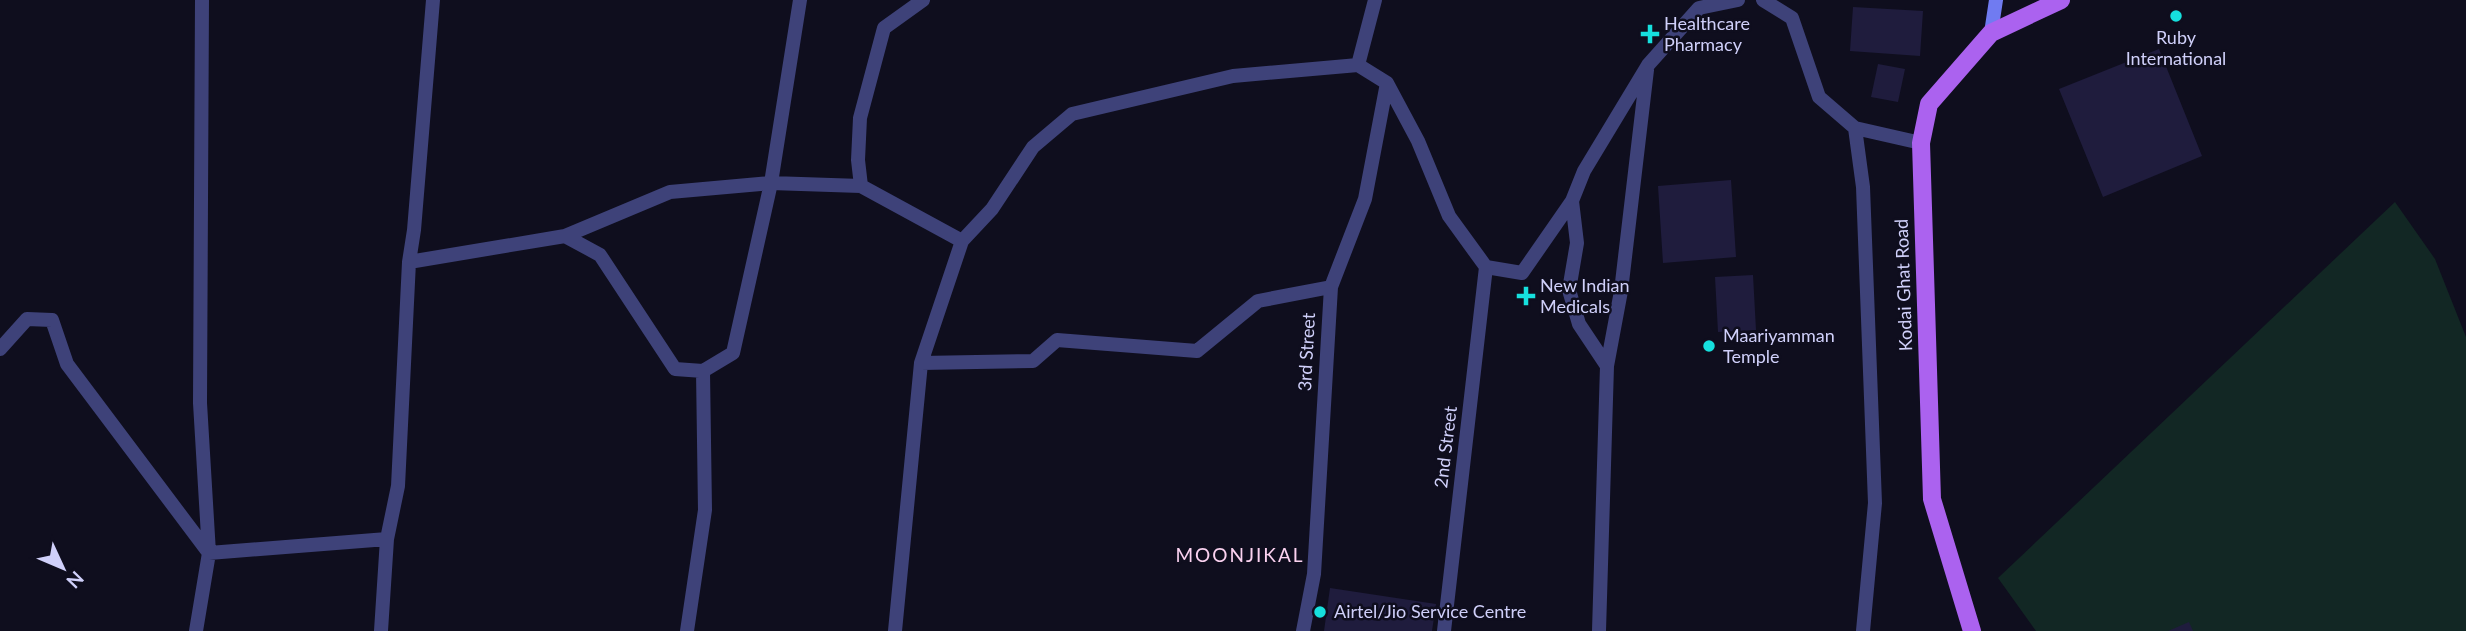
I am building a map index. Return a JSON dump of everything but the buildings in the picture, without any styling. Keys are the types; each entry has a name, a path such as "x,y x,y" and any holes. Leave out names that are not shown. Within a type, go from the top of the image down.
{"main road":[{"name":"Kodai Ghat Road","path":"1972,631 1931,499 1921,142 1929,104 1991,33 2061,0"}],"street":[{"path":"196,631 209,553 200,403 202,0"},
{"path":"381,631 387,539 398,486 409,262 433,0"},
{"path":"565,236 600,255 675,369 703,372 733,353 771,183 800,0"},
{"path":"861,186 858,160 860,118 884,28 923,0"},
{"path":"1358,65 1375,0"},
{"path":"895,631 921,363 962,241 992,209 1034,147 1072,114 1233,76 1358,65 1387,83 1418,141 1449,216 1486,267 1522,272 1572,201 1584,171 1648,65 1699,8 1738,0"},
{"path":"1763,0 1792,18 1819,97 1855,128 1921,142"},
{"path":"1991,33 1996,0"},
{"path":"1599,631 1607,366 1621,292 1648,65"},
{"name":"3rd Street","path":"1303,631 1314,574 1331,287 1365,198 1387,83"},
{"path":"1855,128 1863,187 1875,503 1863,631"},
{"path":"409,262 565,236 670,192 771,183 861,186 962,241"},
{"path":"1572,201 1577,243 1569,290 1579,324 1607,366"},
{"name":"2nd Street","path":"1444,631 1486,267"},
{"path":"921,363 1032,361 1057,340 1197,351 1258,301 1331,287"},
{"path":"0,349 27,319 52,320 67,364 209,553"},
{"path":"687,631 705,510 703,372"},
{"path":"209,553 387,539"}],"green space":[{"path":"2395,202 2435,259 2466,337 2466,631 2036,631 1998,578"}],"place":[{"name":"Ruby International","path":"2176,16"},
{"name":"Healthcare Pharmacy","path":"1650,34"},
{"name":"New Indian Medicals","path":"1526,296"},
{"name":"Maariyamman Temple","path":"1709,346"},
{"name":"Airtel/Jio Service Centre","path":"1320,612"}],"district":[{"name":"MOONJIKAL","path":"1240,555"}]}
